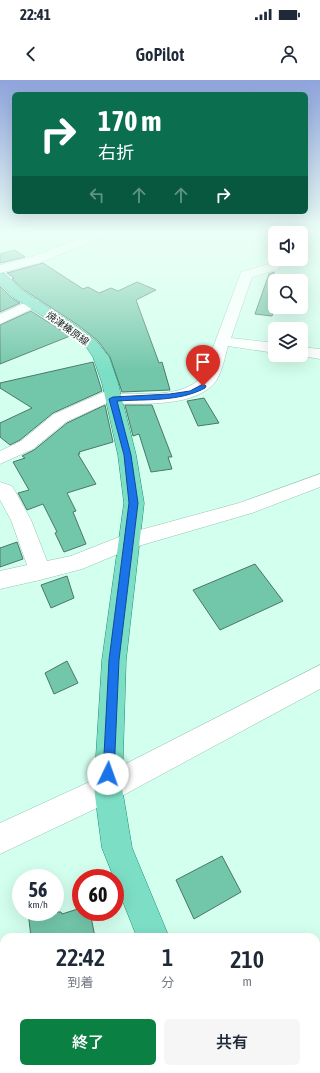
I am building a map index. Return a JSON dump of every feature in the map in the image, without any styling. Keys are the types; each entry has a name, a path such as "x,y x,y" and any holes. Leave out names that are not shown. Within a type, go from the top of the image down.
{"main road":[{"name":"焼津榛原線","path":"1,278 18,294 72,329 92,345 101,357 106,367 127,455 134,503 114,660 108,788 117,848 151,933"}],"street":[{"path":"0,458 28,445 60,418 112,397 170,396 192,392 203,386 209,379 245,278"},
{"path":"0,320 33,303"},
{"path":"223,341 268,347"},
{"path":"308,353 320,354"},
{"path":"0,580 74,563 129,541 245,508 318,484"},
{"path":"0,489 6,491 21,520 40,572"},
{"path":"0,839 108,788 320,676"}],"building":[{"path":"67,278 83,289 88,287 99,293 111,288 118,291 137,282 156,290 136,300 159,363 162,362 170,390 122,392 110,357 98,341 78,325 24,290 12,279"},
{"path":"267,278 268,314 273,314 272,316 255,314"},
{"path":"0,286 12,298 20,303 0,312"},
{"path":"31,311 70,336 0,364 0,325"},
{"path":"93,362 102,391 53,413 20,440 10,445 0,437 0,423 32,408 0,388 0,383"},
{"path":"204,398 219,423 198,426 187,401"},
{"path":"105,405 113,442 79,452 80,454 78,454 96,484 67,493 76,511 73,512 86,544 64,552 55,533 57,532 43,504 27,510 18,493 29,490 13,462 25,458 22,456 34,450 67,423"},
{"path":"125,405 152,405 172,457 168,457 172,469 151,472 139,434 133,436"},
{"path":"17,542 23,559 0,567 0,548"},
{"path":"255,564 283,601 220,630 193,590"},
{"path":"67,576 74,598 51,608 41,585"},
{"path":"67,661 78,683 54,694 45,673"},
{"path":"222,856 241,892 194,919 176,880"},
{"path":"72,911 72,921 92,921 94,933 31,933 29,921 64,921 64,913"}],"route":[{"path":"108,774 114,660 134,503 127,455 113,399 170,396 192,392 203,386"}]}
